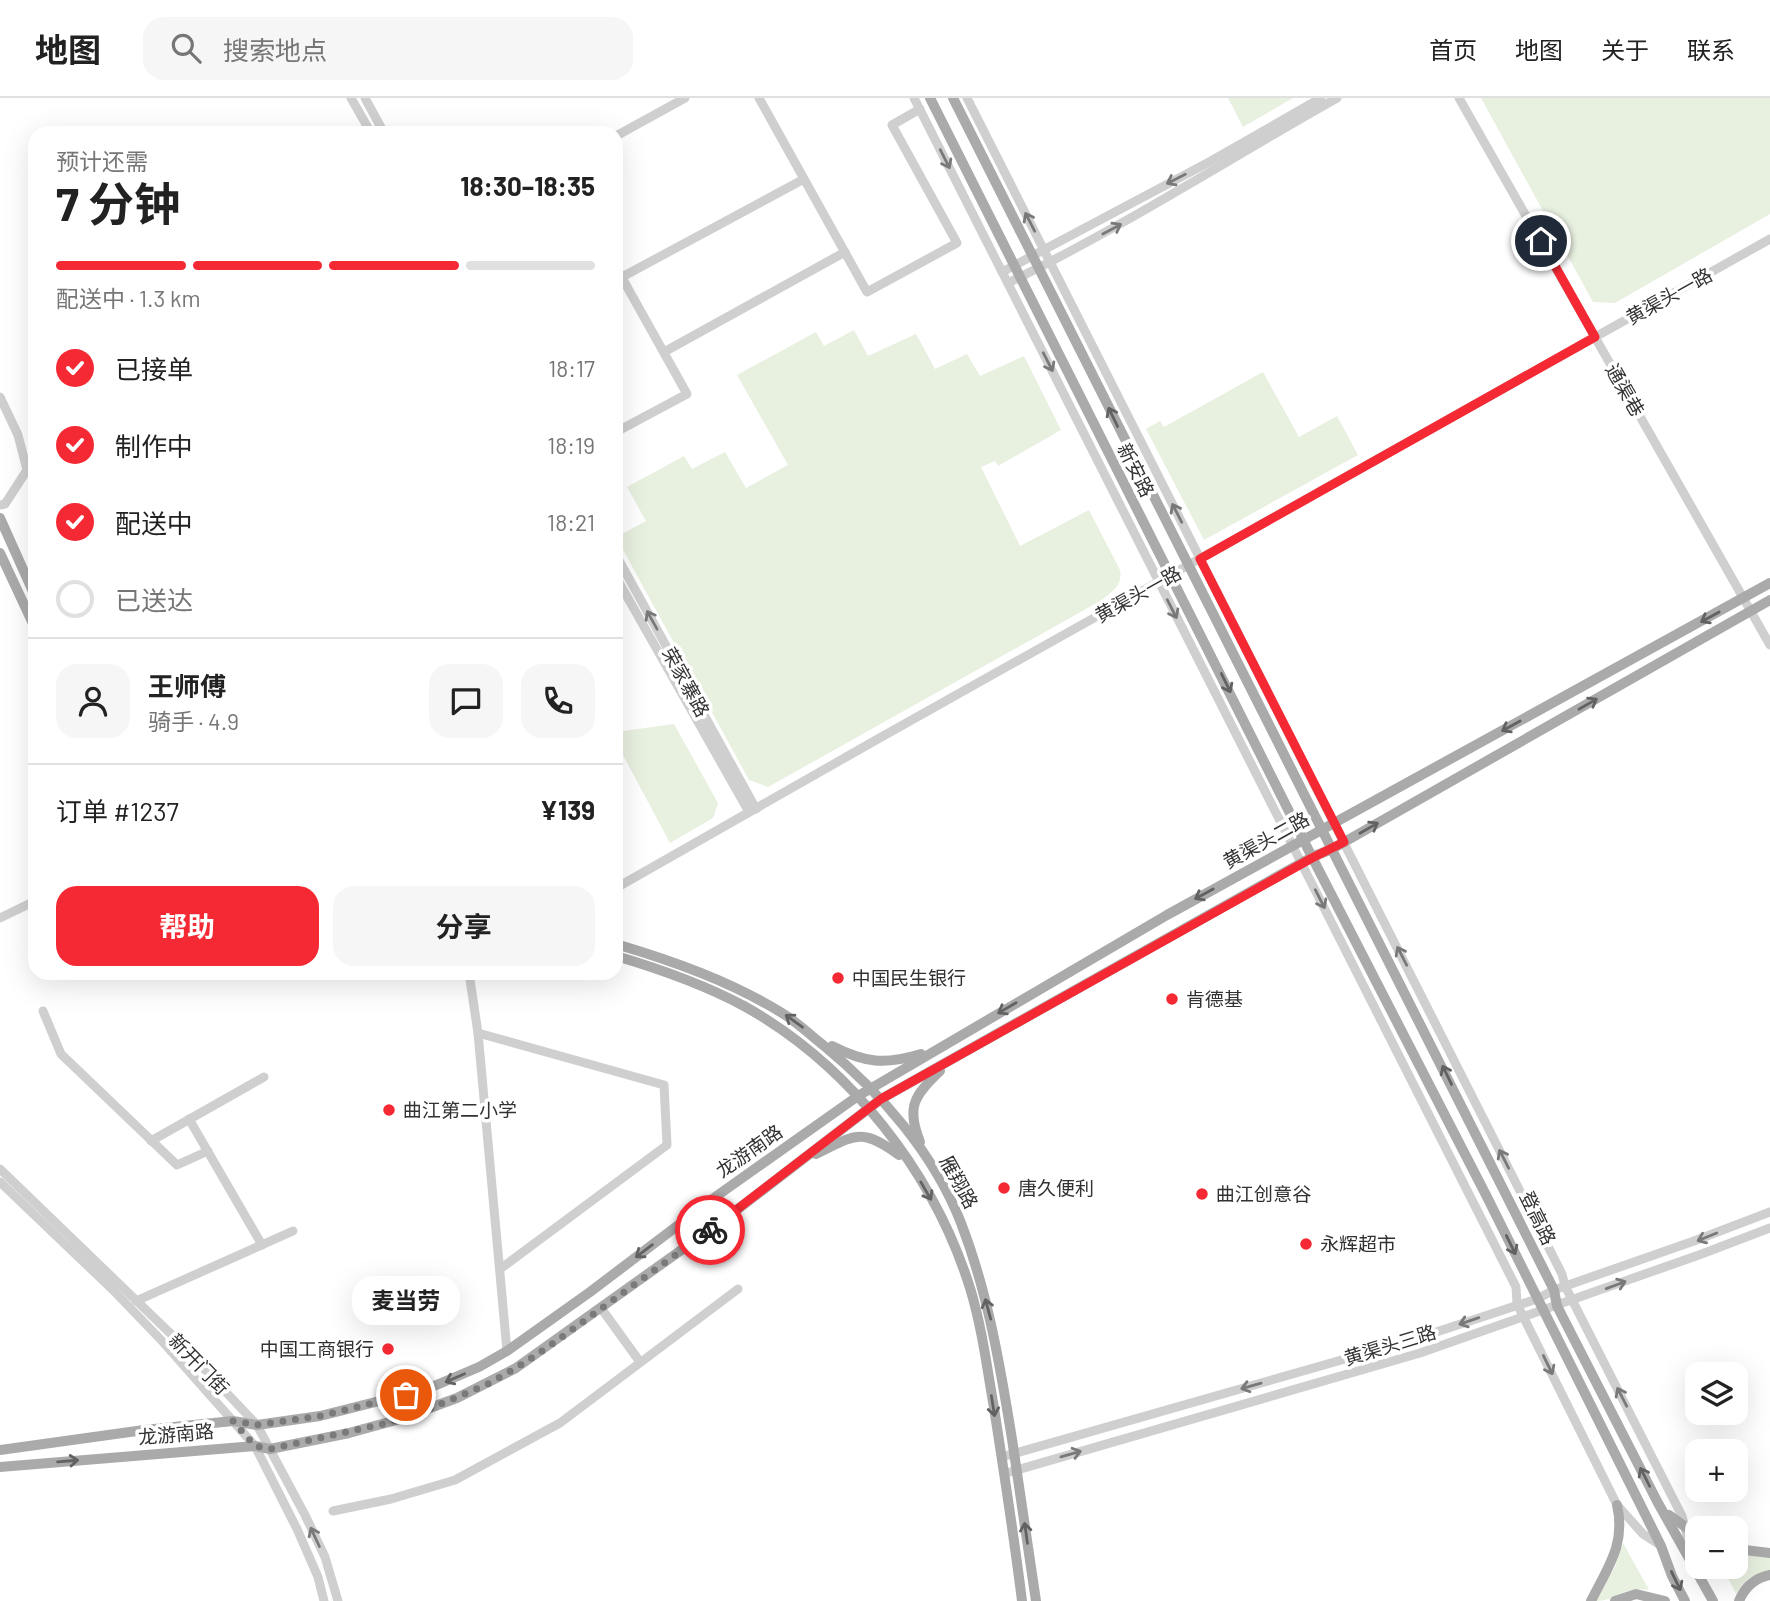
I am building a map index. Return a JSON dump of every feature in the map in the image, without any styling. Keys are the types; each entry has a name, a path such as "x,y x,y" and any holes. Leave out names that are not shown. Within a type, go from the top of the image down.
{"main road":[{"name":"新安路","path":"930,98 1303,839 1307,860"},
{"name":"新安路","path":"953,98 1033,256 1045,264 1187,566 1332,849"},
{"path":"0,518 28,580"},
{"path":"0,553 28,613"},
{"name":"黄渠头二路","path":"858,1096 1167,915 1770,583"},
{"name":"黄渠头二路","path":"881,1099 1307,860 1332,849 1770,600"},
{"name":"登高路","path":"1332,849 1560,1288 1557,1306 1685,1550"},
{"name":"登高路","path":"1307,860 1486,1195 1661,1546 1685,1601"},
{"name":"雁翔路","path":"623,946 669,960 711,977 782,1013 871,1088 928,1161 961,1221 982,1286 1000,1361 1008,1456 1006,1474 1021,1601"},
{"name":"雁翔路","path":"623,958 676,976 743,1006 788,1034 820,1059 858,1096 907,1161 947,1231 969,1283 1008,1456 1017,1470 1036,1601"},
{"path":"814,1038 869,1061 897,1061 937,1049"},
{"path":"928,1161 913,1122 915,1101 920,1091 950,1060"},
{"name":"龙游南路","path":"0,1450 144,1430 233,1421 257,1425 320,1416 427,1389 479,1367 507,1350 858,1096"},
{"name":"龙游南路","path":"0,1467 255,1446 270,1449 383,1424 457,1398 516,1368 804,1160 881,1099"},
{"path":"804,1160 847,1139 860,1136 879,1141 907,1161"},
{"path":"1658,1503 1685,1528"},
{"path":"1591,1601 1616,1551 1621,1530 1617,1505"},
{"path":"1748,1550 1770,1553"},
{"path":"1739,1601 1749,1585 1770,1575"},
{"name":"登高路","path":"1701,1579 1713,1601"},
{"path":"1615,1601 1636,1594 1665,1601"}],"street":[{"path":"351,98 367,126"},
{"path":"365,98 380,126"},
{"path":"623,132 685,98"},
{"path":"758,98 867,292 957,243 892,125 919,109"},
{"path":"914,98 1293,845 1307,860 1516,1287 1517,1304 1617,1505 1643,1534 1661,1546"},
{"path":"967,98 1044,250 1045,264 1200,559 1562,1274 1560,1288 1572,1301 1685,1520"},
{"path":"1002,272 1211,162 1321,98"},
{"path":"1008,283 1169,198 1217,166 1336,98"},
{"name":"通渠巷","path":"1459,98 1770,645"},
{"path":"623,276 804,179"},
{"name":"黄渠头一路","path":"623,884 1770,239"},
{"path":"664,352 845,252"},
{"path":"623,279 687,394 623,428"},
{"path":"0,397 18,435 27,470 5,504 0,505"},
{"name":"荣家寨路","path":"623,568 752,810"},
{"name":"荣家寨路","path":"623,589 752,810"},
{"path":"0,918 28,904"},
{"path":"471,980 507,1350"},
{"path":"43,1011 61,1054 177,1165 208,1151"},
{"path":"478,1033 664,1085 667,1145 500,1269"},
{"path":"151,1141 264,1076"},
{"path":"189,1119 262,1245"},
{"name":"新开门街","path":"0,1169 191,1354 257,1425 324,1557 338,1601"},
{"name":"新开门街","path":"0,1182 121,1299 255,1446 297,1529 324,1601"},
{"name":"黄渠头三路","path":"1008,1456 1415,1339 1537,1298 1770,1212"},
{"name":"黄渠头三路","path":"1006,1474 1420,1353 1572,1301 1770,1228"},
{"path":"136,1301 293,1231"},
{"path":"332,1511 391,1499 455,1479 560,1423 738,1289"},
{"path":"601,1308 640,1362"}],"green space":[{"path":"1228,98 1293,98 1243,127"},
{"path":"1481,98 1770,98 1770,214 1615,303 1593,302"},
{"path":"854,330 868,356 916,334 935,369 967,354 980,376 1024,356 1061,430 998,466 995,461 981,467 1020,546 1089,510 1120,570 1120,580 1116,588 1102,600 768,787 749,780 623,550 623,533 646,521 627,487 684,456 692,469 725,452 746,488 788,465 737,375 816,332 824,346"},
{"path":"1263,372 1299,437 1337,416 1358,455 1204,540 1146,429 1160,421 1164,427"},
{"path":"674,724 718,803 713,818 670,843 623,755 623,731"},
{"path":"1623,1543 1649,1590 1632,1590 1610,1599 1596,1601 1615,1567"},
{"path":"1748,1554 1770,1556 1770,1570 1748,1579"},
{"path":"1728,1579 1748,1579 1736,1594"}],"way so far":[{"path":"406,1395 320,1416 257,1425 233,1421 255,1446 270,1449 383,1424 457,1398 488,1384 548,1347 710,1230"}],"place":[{"name":"中国民生银行","path":"838,978"},
{"name":"肯德基","path":"1172,999"},
{"name":"曲江第二小学","path":"389,1110"},
{"name":"唐久便利","path":"1004,1188"},
{"name":"曲江创意谷","path":"1202,1194"},
{"name":"永辉超市","path":"1306,1244"},
{"name":"中国工商银行","path":"388,1349"},
{"name":"麦当劳","path":"406,1395"}],"route":[{"path":"710,1230 881,1099 1344,842 1200,559 1595,337 1541,241"}]}
